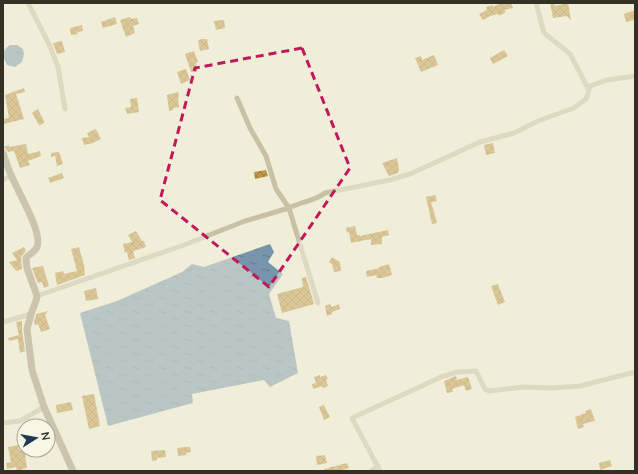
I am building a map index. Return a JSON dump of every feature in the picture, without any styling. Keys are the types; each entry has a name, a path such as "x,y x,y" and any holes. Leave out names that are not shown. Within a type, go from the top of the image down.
{"street":[{"path":"28,3 58,67 65,109"},
{"path":"536,3 544,33 570,54 589,90"},
{"path":"37,296 184,245 246,221 320,197 325,193 390,180 410,174 480,142 514,133 538,121 574,108 586,99 590,86 607,80 635,76"},
{"path":"237,98 250,128 266,156 276,189 289,208 318,303"},
{"path":"3,153 11,176 35,227 38,239 38,247 28,254 26,258 27,268 37,296 27,329 32,370 44,407 73,471"},
{"path":"3,180 11,176"},
{"path":"3,322 31,314"},
{"path":"371,471 379,469 352,418 441,377 458,372 476,371 485,389 490,391 524,387 552,388 580,386 635,372"},
{"path":"3,423 20,421 44,407"}],"highlighted area":[{"path":"302,48 350,168 269,287 160,200 195,68"}],"water":[{"path":"10,45 17,45 23,49 24,54 22,62 15,67 7,65 4,56 5,49"},
{"path":"270,244 274,252 268,262 283,274 269,294 276,318 289,321 298,373 270,387 264,380 192,394 193,403 108,426 80,313 117,301 182,272 192,264 204,267"}],"building":[{"path":"501,3 511,3 513,8 504,10 506,12 499,16 498,14 490,16 483,20 479,14 487,10 486,7 493,5 493,7"},
{"path":"550,3 554,3 555,6 568,3 571,20 567,16 553,18"},
{"path":"635,10 635,20 626,22 624,14"},
{"path":"115,17 117,24 103,28 101,22"},
{"path":"130,17 131,19 137,18 139,24 133,26 135,33 126,37 120,20"},
{"path":"224,20 225,28 216,30 214,21"},
{"path":"82,25 83,31 77,32 78,34 71,35 70,28"},
{"path":"201,39 207,39 209,49 200,51 198,41"},
{"path":"62,41 65,52 57,54 53,43"},
{"path":"504,50 508,56 493,64 490,58"},
{"path":"194,51 198,62 196,63 197,71 191,72 185,54"},
{"path":"434,55 438,65 421,72 415,58 421,56 422,60"},
{"path":"186,69 190,80 181,84 177,72"},
{"path":"24,88 25,92 16,94 24,119 4,124 3,119 9,118 5,95"},
{"path":"178,92 179,107 173,108 173,110 169,111 167,95"},
{"path":"137,98 139,112 127,114 125,108 131,107 130,99"},
{"path":"38,109 44,121 44,123 40,125 32,113"},
{"path":"96,129 101,139 84,145 82,138 89,137 87,133"},
{"path":"493,143 495,153 486,155 484,145"},
{"path":"26,144 28,154 40,151 41,156 28,161 30,165 20,168 14,151 8,152 4,147 9,145 9,147"},
{"path":"59,152 63,164 57,166 55,156 51,157 51,153"},
{"path":"397,158 399,169 398,173 389,176 382,163"},
{"path":"266,170 268,176 255,179 254,172"},
{"path":"62,173 64,178 50,183 48,178"},
{"path":"435,195 437,201 431,202 437,223 432,224 426,197"},
{"path":"355,226 357,235 360,236 388,230 389,235 382,237 382,244 371,245 371,239 351,243 349,232 347,233 346,228"},
{"path":"136,231 142,241 144,241 146,247 133,251 135,258 129,260 127,252 125,253 123,244 132,242 128,235"},
{"path":"24,247 26,251 21,257 22,269 16,271 9,262 17,260 12,253"},
{"path":"79,247 85,275 57,285 55,273 63,271 64,274 77,271 71,249"},
{"path":"332,257 340,262 341,271 334,272 332,264 329,262"},
{"path":"389,264 392,275 382,278 377,278 376,275 367,277 366,271 380,268 379,267"},
{"path":"43,266 49,286 44,288 42,282 38,283 32,268"},
{"path":"306,277 314,304 282,313 277,294 303,287 302,278"},
{"path":"498,284 505,302 498,305 491,286"},
{"path":"96,288 98,299 86,301 84,291"},
{"path":"330,304 332,307 339,304 340,309 327,316 325,306"},
{"path":"48,311 45,315 50,329 41,332 38,324 35,325 34,321 36,314"},
{"path":"22,321 25,351 20,353 18,339 9,341 8,338 19,335 16,322"},
{"path":"320,375 320,377 326,375 328,379 326,380 328,386 313,389 312,384 316,383 314,377"},
{"path":"456,376 457,380 468,377 472,389 466,391 464,385 452,389 453,392 447,393 444,381"},
{"path":"94,394 100,426 89,429 82,396"},
{"path":"71,402 73,410 57,413 56,405"},
{"path":"324,405 330,417 324,420 319,407"},
{"path":"591,409 595,421 583,424 584,427 578,429 575,417 586,413 585,411"},
{"path":"16,445 16,458 25,458 27,468 17,471 16,467 7,469 6,463 11,462 8,447"},
{"path":"190,447 191,452 186,453 186,455 178,456 177,448"},
{"path":"165,450 166,457 157,458 157,460 152,461 151,451"},
{"path":"325,455 327,463 317,465 316,456"},
{"path":"610,460 612,466 600,470 599,463"},
{"path":"347,463 349,468 340,471 325,471 324,469"}]}
